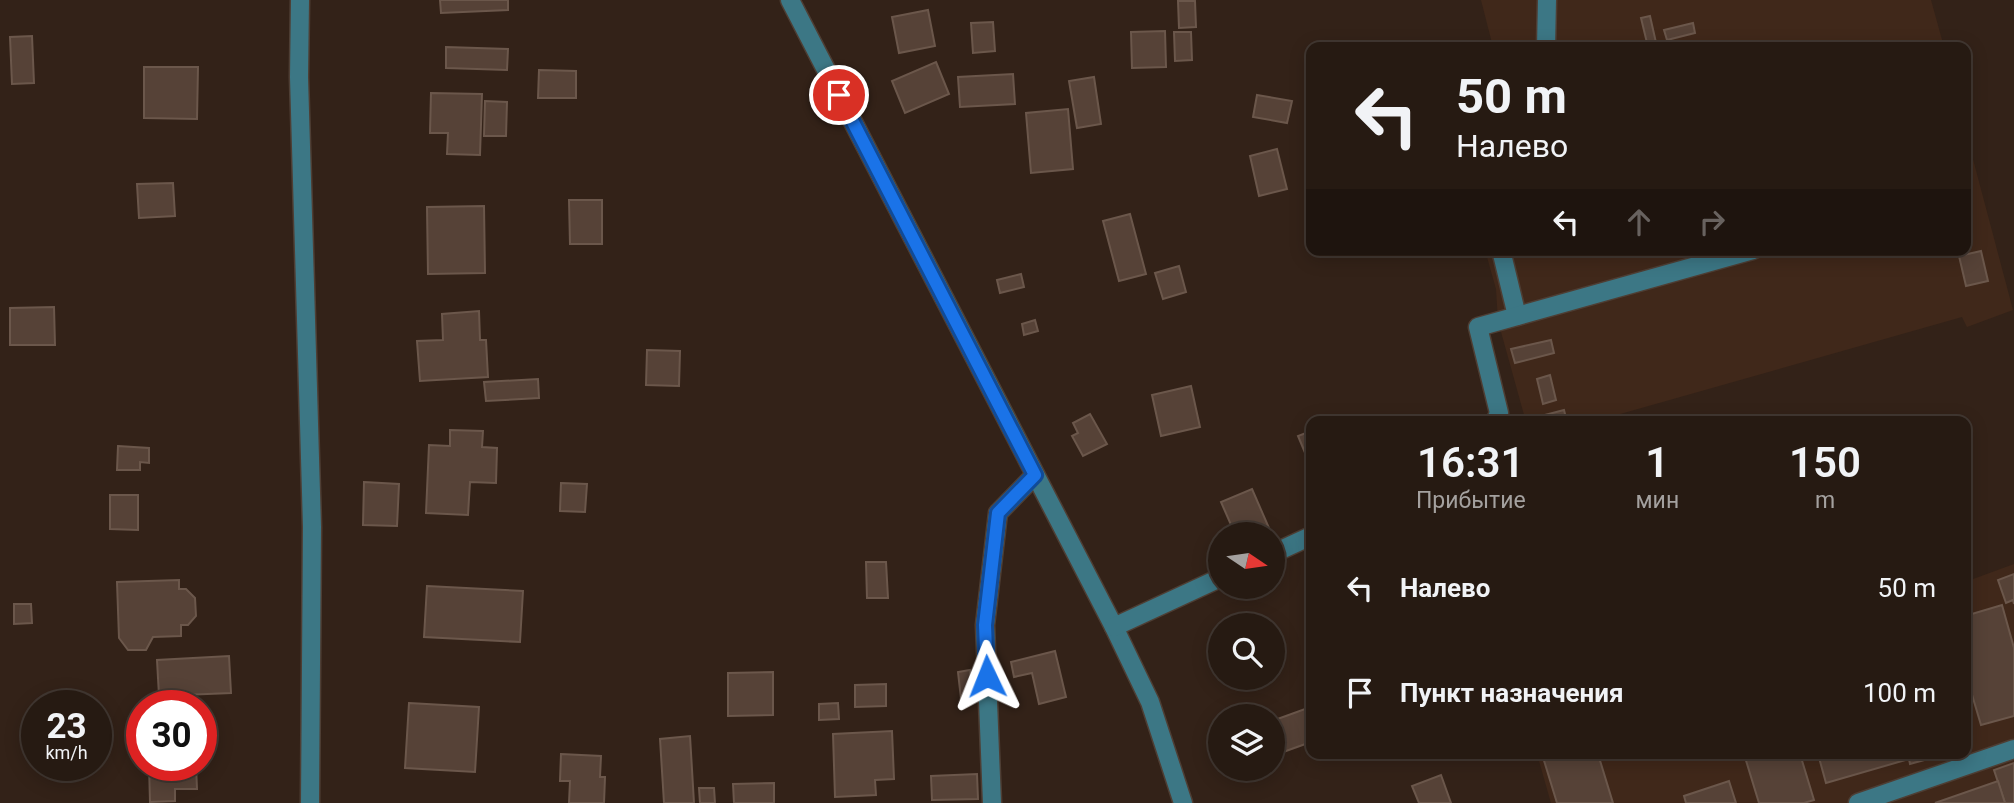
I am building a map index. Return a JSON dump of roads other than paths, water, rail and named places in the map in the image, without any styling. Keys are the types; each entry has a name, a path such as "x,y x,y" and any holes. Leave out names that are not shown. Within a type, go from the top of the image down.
{"street":[{"path":"300,0 299,77 312,527 310,803"},
{"path":"790,0 1114,627 1150,702 1183,803"},
{"path":"1546,42 1547,0"},
{"path":"1502,256 1517,316"},
{"path":"1498,416 1479,327 1732,256"},
{"path":"992,803 985,625 998,513 1035,475"},
{"path":"1285,548 1306,538"},
{"path":"1114,627 1208,584"},
{"path":"1858,803 2014,749"}]}
